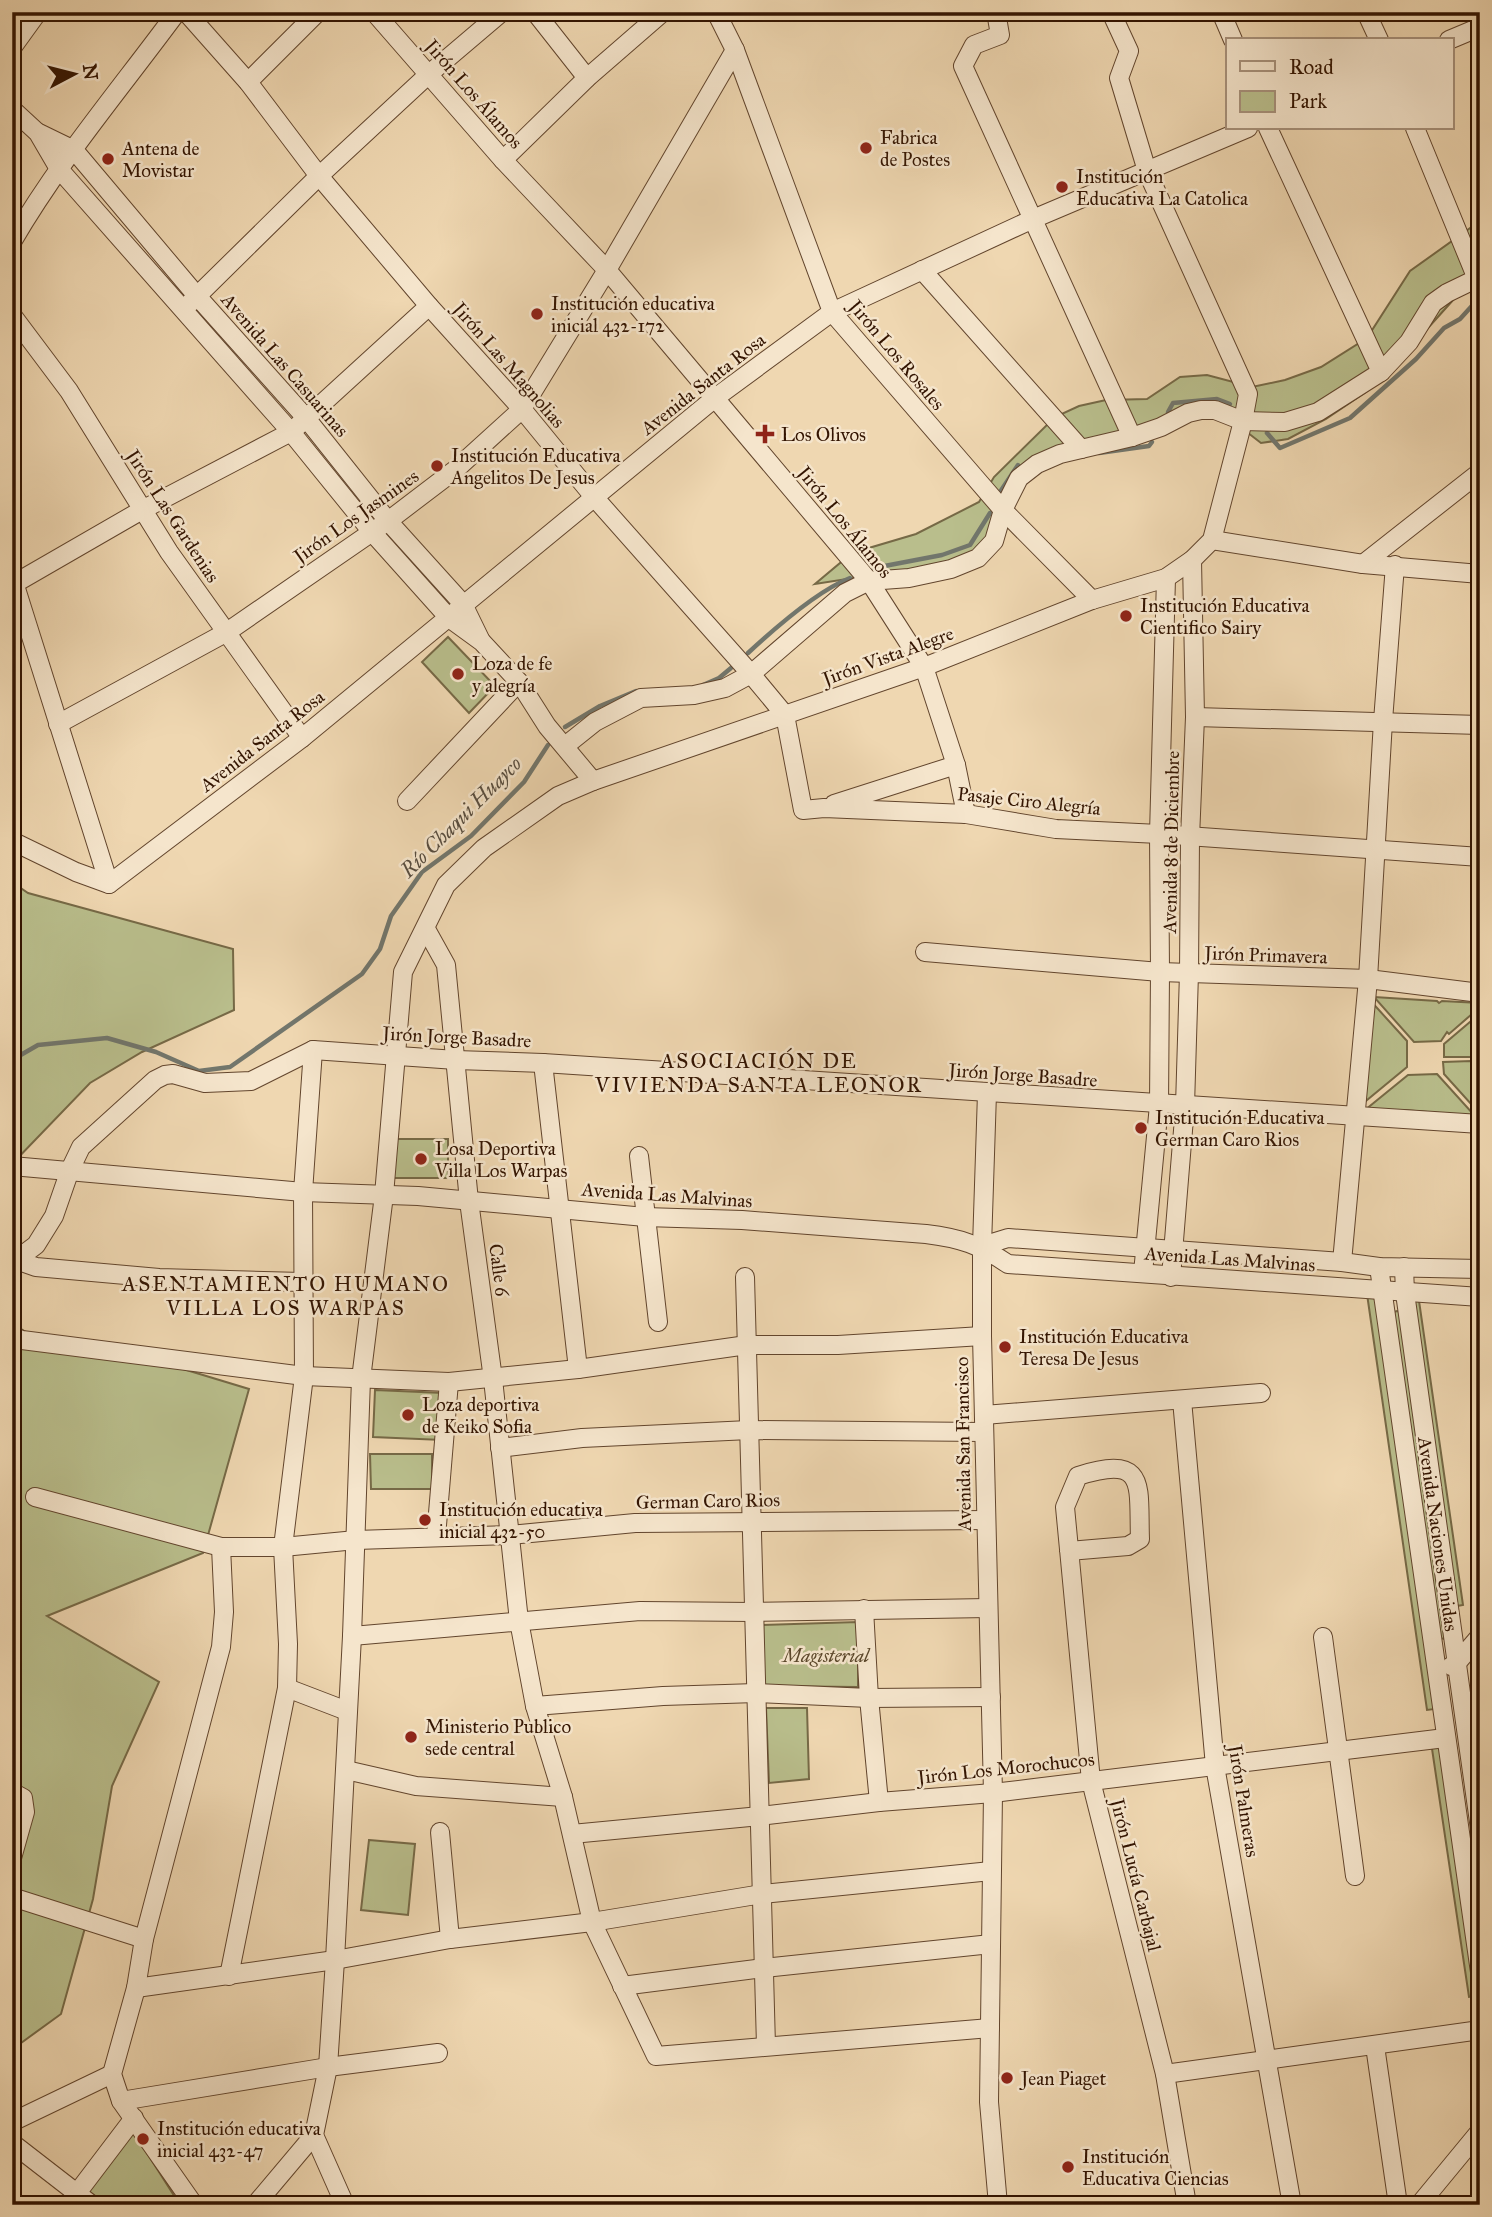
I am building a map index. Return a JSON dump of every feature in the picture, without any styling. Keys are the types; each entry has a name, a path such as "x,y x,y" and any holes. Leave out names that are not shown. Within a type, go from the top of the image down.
{"street":[{"path":"12,48 38,12"},
{"path":"12,242 31,209 177,12"},
{"name":"Jirón Las Magnolias","path":"186,12 248,82 320,176 429,306 522,409 594,497 785,715 803,810 824,808"},
{"path":"248,82 318,12"},
{"name":"Jirón Los Álamos","path":"374,12 503,160 607,270 869,581 924,667 956,765 966,814"},
{"path":"183,309 429,74 502,12"},
{"path":"535,12 587,78"},
{"path":"503,160 587,78 663,12"},
{"name":"Jirón Los Rosales","path":"716,12 735,50 832,312 1003,510 1092,600"},
{"path":"996,12 1000,35 974,45 962,66 1132,437"},
{"path":"1111,12 1129,51 1119,78 1147,171 1248,394 1244,421 1212,540 1192,560"},
{"path":"1221,12 1232,38"},
{"path":"1366,12 1378,38"},
{"path":"1454,38 1480,27"},
{"name":"Jirón Los Jasmines","path":"58,724 228,632 388,521 455,470 522,409 607,270 735,50"},
{"name":"Avenida Las Casuarinas","path":"12,108 38,133 60,169 291,432 372,532 449,618 481,642 519,682 547,726 593,781"},
{"name":"Avenida Santa Rosa","path":"109,884 302,738 715,398 832,312 1033,219 1243,130"},
{"path":"1269,130 1381,372"},
{"path":"565,746 595,722 641,698 694,695 725,688 751,674 845,593 869,581 909,578 951,569 978,558 994,541 1003,510 1019,478 1037,464 1081,449 1132,437 1201,410 1215,411 1244,421 1285,422 1318,412 1381,372 1409,342 1433,303 1478,278 1416,130"},
{"name":"Avenida Las Casuarinas","path":"38,133 74,150 197,296 306,418 388,521 463,604 481,642"},
{"path":"922,270 1081,449"},
{"path":"109,884 13,582 142,510 291,432 429,306"},
{"name":"Jirón Las Gardenias","path":"12,315 69,390 169,552 302,738"},
{"path":"1363,564 1480,472"},
{"path":"1212,540 1363,564 1480,575"},
{"name":"Jirón Vista Alegre","path":"314,2135 328,2067 335,1960 352,1636 361,1379 384,1195 403,972 446,885 484,848 558,796 593,781 924,667 1092,600 1166,578 1192,560"},
{"name":"Avenida 8 de Diciembre","path":"1171,1276 1185,1106 1189,973 1190,838 1195,718 1192,560"},
{"path":"1342,1262 1368,979 1395,565"},
{"name":"Avenida 8 de Diciembre","path":"1143,1273 1159,1105 1158,834 1166,578"},
{"path":"407,801 519,682"},
{"path":"1195,718 1480,725"},
{"path":"824,808 956,765"},
{"name":"Pasaje Ciro Alegría","path":"824,808 966,814 1056,829 1480,857"},
{"path":"12,841 76,872 109,884"},
{"name":"Calle 6","path":"426,929 446,965 468,1201 493,1379 519,1621 535,1706 563,1797 592,1922 656,2056 766,2046"},
{"name":"Jirón Primavera","path":"925,952 1160,972 1368,979 1480,993"},
{"path":"14,1262 36,1245 54,1216 81,1147 141,1091 165,1075 173,1074 205,1083 251,1081 313,1050"},
{"path":"229,1976 286,1688 288,1644 283,1547 304,1376 303,1192 313,1050"},
{"name":"Jirón Jorge Basadre","path":"313,1050 1480,1124"},
{"path":"543,1063 578,1369"},
{"name":"Avenida San Francisco","path":"987,1093 982,1336 993,1793 989,2102 998,2205"},
{"path":"639,1156 658,1322"},
{"name":"Avenida Las Malvinas","path":"12,1166 303,1192 384,1195 645,1217 742,1220 926,1234 954,1237 982,1246 1008,1264 1480,1297"},
{"name":"Avenida Las Malvinas","path":"982,1246 1008,1238 1342,1262 1379,1267 1480,1269"},
{"path":"14,1262 36,1267 159,1278 302,1282"},
{"name":"Avenida Naciones Unidas","path":"1379,1267 1445,1738 1474,1883 1480,1972"},
{"name":"Avenida Naciones Unidas","path":"1404,1267 1405,1293 1480,1829"},
{"path":"746,1277 766,2046 990,2028"},
{"path":"12,1336 22,1340 304,1376 450,1382 578,1369 747,1345 838,1345 982,1336"},
{"path":"436,1537 450,1382"},
{"path":"500,1448 582,1438 749,1430 984,1424 1261,1393"},
{"name":"Jirón Palmeras","path":"1182,1400 1215,1766 1292,2205"},
{"name":"Jirón Lucía Carbajal","path":"1069,1551 1128,1546 1140,1539 1138,1489 1134,1475 1127,1470 1092,1471 1078,1476 1065,1507 1069,1551 1091,1781 1165,2074 1187,2205"},
{"name":"German Caro Rios","path":"35,1497 221,1546 283,1547 356,1540 510,1535 635,1523 986,1520"},
{"path":"194,2205 121,2101 112,2074 136,1988 144,1939 221,1647 224,1612 221,1546"},
{"path":"352,1636 640,1611 988,1608"},
{"path":"864,1609 879,1802"},
{"path":"1436,1672 1456,1664 1480,1636"},
{"path":"1323,1637 1355,1877"},
{"path":"286,1688 347,1711"},
{"path":"535,1706 663,1696 756,1693 869,1698 990,1697"},
{"name":"Jirón Los Morochucos","path":"572,1835 879,1802 993,1793 1445,1738"},
{"path":"346,1770 416,1786 563,1797"},
{"path":"12,1792 23,1798 25,1812 12,1858"},
{"path":"440,1832 450,1939"},
{"path":"136,1988 335,1960 450,1939 592,1922 762,1894 991,1871"},
{"path":"13,1899 144,1939"},
{"path":"622,1986 991,1944"},
{"path":"1165,2074 1480,2031"},
{"path":"1375,2046 1398,2205"},
{"path":"121,2101 328,2067 438,2053"},
{"path":"12,2122 112,2074"},
{"path":"72,2200 134,2118"},
{"path":"1419,2205 1480,2131"},
{"path":"255,2205 314,2135 345,2205"},
{"path":"12,2143 72,2200 92,2205"}],"green space":[{"path":"1480,221 1480,270 1393,367 1366,392 1326,419 1288,439 1261,443 1216,408 1067,447 1016,490 1006,521 969,560 815,584 852,553 916,534 979,502 994,477 1055,417 1079,406 1106,400 1147,399 1180,377 1207,375 1252,387 1285,380 1321,367 1367,338 1410,271"},
{"name":"Loza de fe y alegría","path":"448,637 495,686 469,713 422,662"},
{"path":"12,882 28,893 233,949 234,1010 142,1052 90,1083 12,1164"},
{"path":"1374,997 1439,1003 1480,1003 1480,1007 1449,1034 1447,1032 1441,1041 1414,1042"},
{"path":"1368,998 1407,1041 1407,1067 1361,1105"},
{"path":"1480,1016 1480,1040 1473,1057 1444,1057 1444,1044"},
{"path":"1471,1061 1474,1076 1480,1084 1480,1114 1444,1074 1443,1062"},
{"path":"1437,1074 1475,1116 1404,1110 1365,1110 1408,1075"},
{"name":"Losa Deportiva Villa Los Warpas","path":"393,1139 448,1139 448,1178 393,1178"},
{"path":"1374,1286 1435,1709 1427,1710 1366,1287"},
{"path":"1411,1287 1417,1287 1463,1605 1457,1606"},
{"path":"1394,1312 1400,1312 1445,1639 1439,1638"},
{"path":"12,1323 32,1336 137,1355 249,1389 203,1553 47,1616 159,1682 112,1786 93,1899 61,2014 21,2043 12,2043 12,1864 26,1795 12,1791"},
{"name":"Loza deportiva de Keiko Sofia","path":"375,1390 444,1393 442,1440 373,1437"},
{"path":"370,1454 432,1454 432,1489 371,1489"},
{"name":"Magisterial","path":"858,1622 858,1687 761,1686 759,1625"},
{"path":"766,1708 807,1708 809,1779 769,1783"},
{"path":"1439,1740 1477,1996 1469,1997 1431,1742"},
{"path":"369,1840 415,1844 408,1915 361,1910"},
{"path":"133,2131 180,2205 103,2205 89,2195 88,2187"}],"waterway":[{"name":"Río Chaqui Huayco","path":"1267,433 1280,448 1350,418 1416,359 1444,328 1460,319 1480,297"},
{"name":"Río Chaqui Huayco","path":"1168,412 1173,403 1217,399 1230,404"},
{"name":"Río Chaqui Huayco","path":"1099,453 1149,446 1152,442"},
{"name":"Río Chaqui Huayco","path":"1000,492 1018,465"},
{"name":"Río Chaqui Huayco","path":"874,568 942,555 970,545 990,513"},
{"name":"Río Chaqui Huayco","path":"748,653 810,601 850,578"},
{"name":"Río Chaqui Huayco","path":"703,685 719,678 731,668"},
{"name":"Río Chaqui Huayco","path":"565,727 600,706 636,691"},
{"name":"Río Chaqui Huayco","path":"12,1060 38,1045 107,1038 156,1052 199,1071 230,1067 362,974 380,949 391,916 422,872 471,836 524,782 548,745"}],"place":[{"name":"Fabrica de Postes","path":"866,148"},
{"name":"Antena de Movistar","path":"108,159"},
{"name":"Institución Educativa La Catolica","path":"1062,187"},
{"name":"Institución educativa inicial 432-172","path":"537,314"},
{"name":"Los Olivos","path":"765,434"},
{"name":"Institución Educativa Angelitos De Jesus","path":"437,466"},
{"name":"Institución Educativa Cientifico Sairy","path":"1126,616"},
{"name":"Loza de fe y alegría","path":"458,674"},
{"name":"Institución Educativa German Caro Rios","path":"1141,1128"},
{"name":"Losa Deportiva Villa Los Warpas","path":"421,1159"},
{"name":"Institución Educativa Teresa De Jesus","path":"1005,1347"},
{"name":"Loza deportiva de Keiko Sofia","path":"408,1415"},
{"name":"Institución educativa inicial 432-50","path":"425,1520"},
{"name":"Ministerio Publico sede central","path":"411,1737"},
{"name":"Jean Piaget","path":"1007,2078"},
{"name":"Institución educativa inicial 432-47","path":"143,2139"},
{"name":"Institución Educativa Ciencias","path":"1068,2167"}],"district":[{"name":"ASOCIACIÓN DE VIVIENDA SANTA LEONOR","path":"759,1073"},
{"name":"ASENTAMIENTO HUMANO VILLA LOS WARPAS","path":"286,1296"}]}
